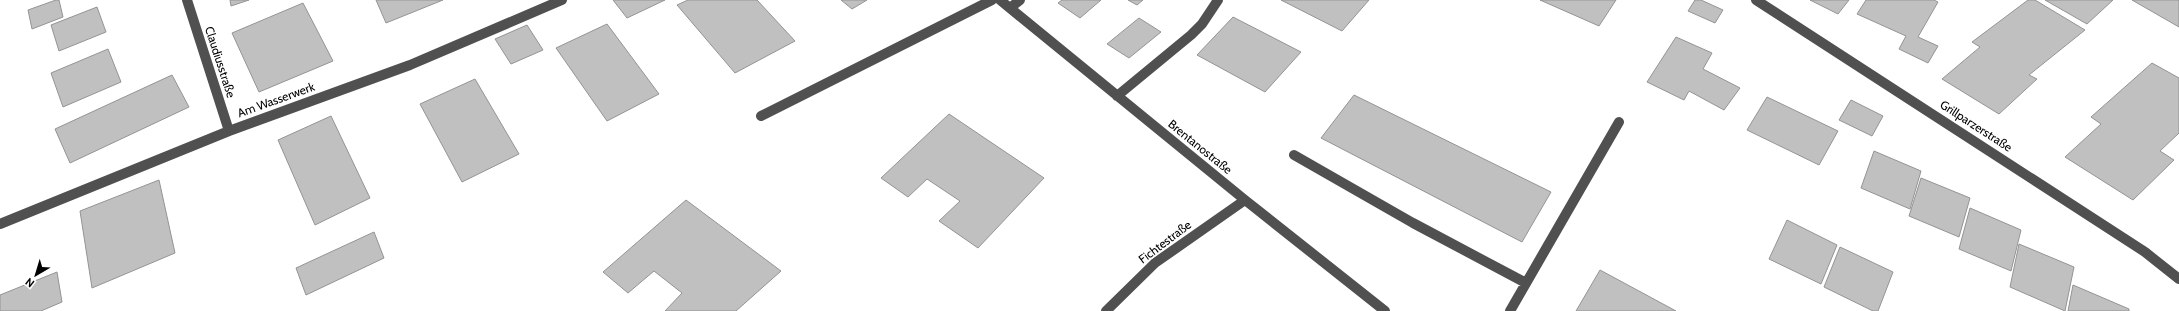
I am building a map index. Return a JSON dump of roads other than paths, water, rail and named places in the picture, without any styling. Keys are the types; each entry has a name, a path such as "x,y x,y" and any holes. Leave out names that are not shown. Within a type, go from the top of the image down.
{"street":[{"name":"Claudiusstraße","path":"186,0 230,131"},
{"name":"Am Wasserwerk","path":"0,224 230,131 410,65 562,0"},
{"path":"762,116 992,0"},
{"name":"Brentanostraße","path":"1000,0 1245,200 1384,311"},
{"path":"1010,8 1020,0"},
{"path":"1117,96 1191,35 1202,24 1218,0"},
{"name":"Grillparzerstraße","path":"1756,0 2145,252 2179,279"},
{"path":"1510,311 1619,122"},
{"path":"1294,155 1414,223 1526,283"},
{"name":"Fichtestraße","path":"1106,311 1155,264 1245,200"}]}
